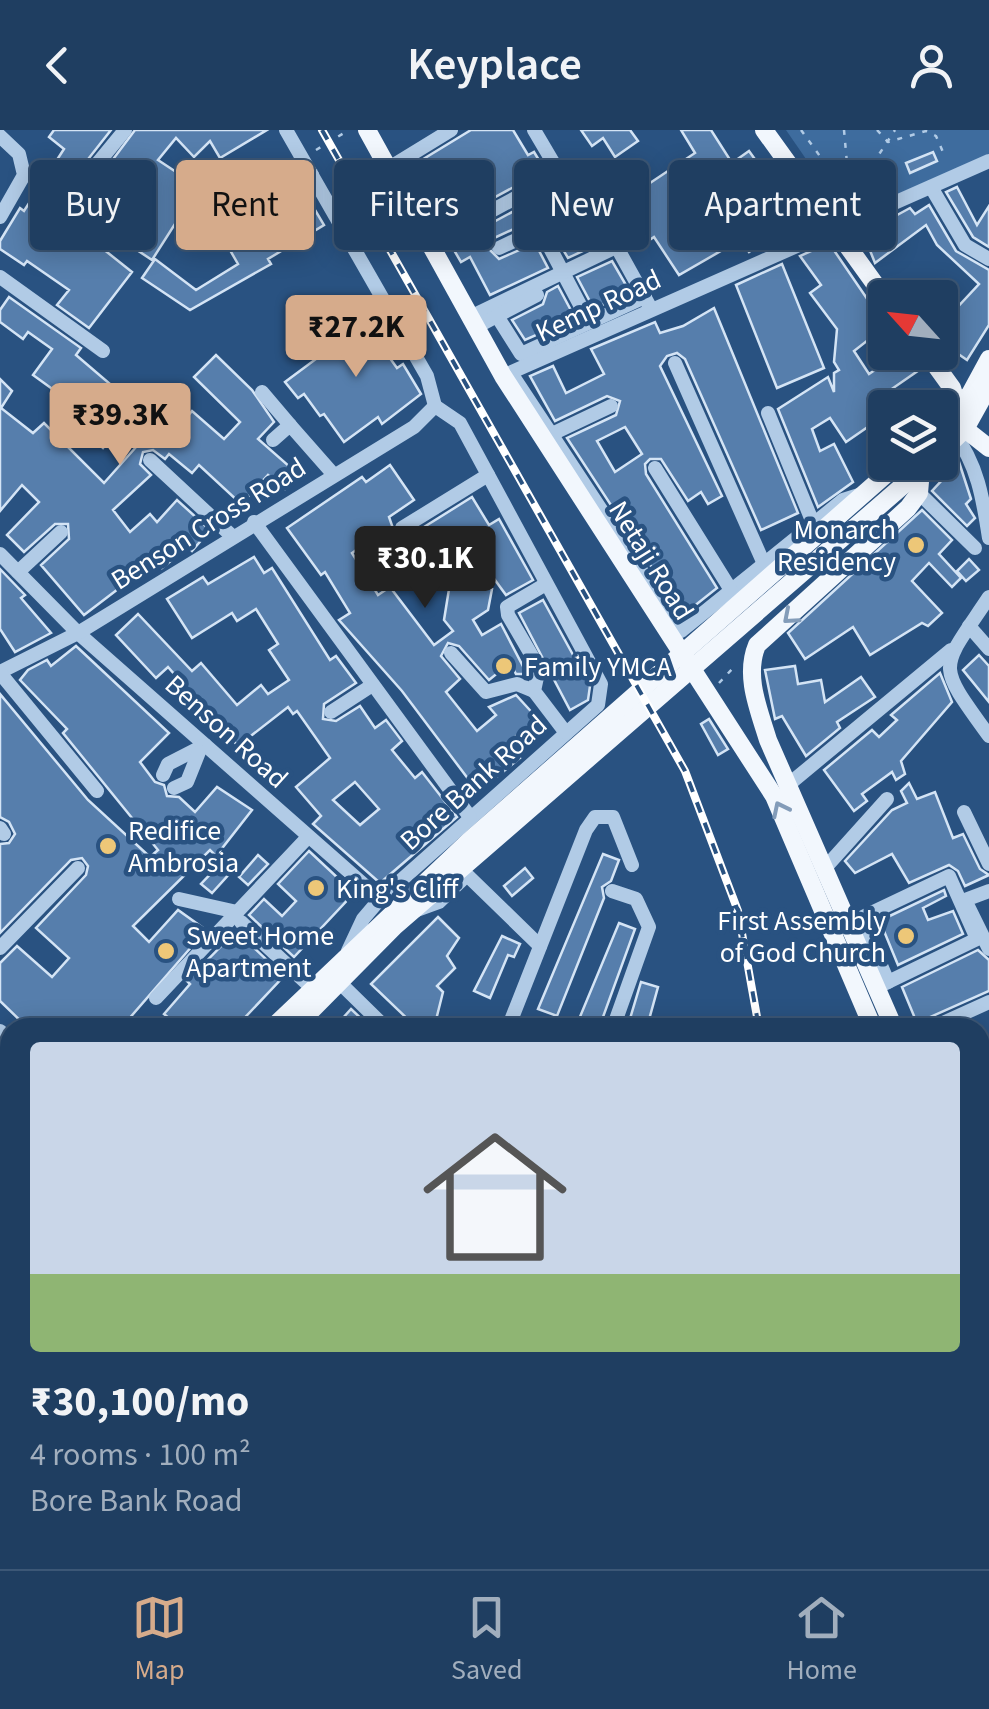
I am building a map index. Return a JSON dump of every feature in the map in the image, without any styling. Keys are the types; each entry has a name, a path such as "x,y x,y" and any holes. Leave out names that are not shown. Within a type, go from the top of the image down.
{"main road":[{"name":"Netaji Road","path":"367,130 384,160"},
{"path":"764,130 785,160"},
{"name":"Netaji Road","path":"433,250 473,322 673,644 747,748 802,854 869,1018"},
{"path":"850,250 872,280"},
{"path":"958,403 989,359"},
{"path":"958,433 989,386"},
{"path":"958,442 989,448"},
{"path":"282,1018 373,928 881,480"},
{"path":"303,1018 412,912 910,480"},
{"path":"891,1018 883,985 855,920 824,868 788,785 754,692 752,658 757,646 871,547 919,494 922,480"}],"street":[{"path":"100,160 124,130"},
{"name":"Bore Bank Road","path":"286,130 303,160"},
{"path":"401,160 451,130"},
{"path":"494,210 560,174 534,130"},
{"path":"0,136 19,154 24,175 0,218"},
{"name":"Kemp Road","path":"896,203 989,161"},
{"name":"Bore Bank Road","path":"314,178 427,376 435,406 460,423 601,684 598,705 380,899"},
{"path":"931,187 965,245 989,259"},
{"path":"499,248 514,241"},
{"path":"551,250 589,322"},
{"path":"473,322 615,250"},
{"path":"497,316 521,354 589,322 648,302 620,250"},
{"name":"Kemp Road","path":"507,375 648,302 783,250"},
{"path":"473,322 497,316 564,276"},
{"path":"0,278 103,351"},
{"path":"675,363 764,564"},
{"path":"507,375 554,433 681,631 843,500 868,492"},
{"path":"262,392 334,475"},
{"name":"Benson Cross Road","path":"0,672 78,633 414,427 435,406"},
{"path":"554,433 610,406"},
{"path":"768,414 814,523"},
{"path":"273,440 290,425"},
{"path":"958,446 972,459 989,538"},
{"path":"150,460 232,536"},
{"path":"655,468 732,590"},
{"path":"402,528 488,475"},
{"path":"919,494 975,548"},
{"path":"254,522 470,817"},
{"path":"18,572 61,532"},
{"name":"Benson Road","path":"0,554 202,748 380,899"},
{"path":"534,691 539,668 507,607 546,584"},
{"path":"788,785 951,650 989,597"},
{"path":"969,626 989,649"},
{"path":"951,650 949,674 960,700 989,736"},
{"path":"450,653 486,692 517,684 534,691 566,733"},
{"path":"0,672 97,791"},
{"path":"331,712 371,686"},
{"path":"163,775 168,764 202,748"},
{"path":"174,788 187,782 202,748"},
{"path":"824,868 888,800"},
{"path":"964,812 989,864"},
{"path":"512,1018 595,816 613,817 632,865"},
{"path":"156,998 239,917 308,836"},
{"path":"0,948 78,868"},
{"path":"412,912 439,902 467,875 540,946"},
{"path":"855,920 949,876 977,940 883,985"},
{"path":"612,891 636,899 649,927 616,1018"},
{"path":"989,891 965,900 989,949"},
{"path":"180,899 239,917 312,988"},
{"path":"348,951 363,918 380,899"},
{"path":"338,980 376,1018"},
{"path":"954,1018 989,1002"}],"path":[{"path":"305,156 349,130"},
{"path":"801,130 823,160"},
{"path":"844,130 847,160"},
{"path":"877,130 888,142"},
{"path":"876,160 895,130"},
{"path":"888,142 926,130 936,136 943,152 938,154"},
{"path":"706,688 757,646"}],"shaded area":[{"path":"786,130 989,130 989,154 896,195 896,160 807,160"}],"building":[{"path":"54,130 111,130 87,160 57,160 64,149 49,137"},
{"path":"135,130 267,130 220,158 210,141 194,157 176,138 158,160 176,172 176,222 152,260 137,250 156,250 156,160 112,160"},
{"path":"471,130 513,130 528,155 534,152 539,160 514,160 514,187 494,198 494,160 422,160"},
{"path":"581,130 630,130 638,141 615,157 603,138 592,146"},
{"path":"681,130 711,130 730,160 684,160 695,153"},
{"path":"749,151 756,160 736,160"},
{"path":"933,152 937,161 910,173 906,163"},
{"path":"669,170 669,250 723,250 679,275 654,237 649,240 649,184"},
{"path":"957,187 977,225 989,206 989,247 973,237 946,192"},
{"path":"30,202 30,250 104,250 132,272 89,328 57,305 69,290 27,261 24,265 0,249 0,241 20,208 24,211"},
{"path":"929,205 956,251 989,270 989,325 967,360 958,354 958,307 979,284 937,245 926,225 896,247 896,216 910,208 915,214"},
{"path":"314,208 324,225 314,231"},
{"path":"514,211 514,229 494,238 494,222"},
{"path":"230,250 283,250 268,259 271,264 190,310 142,278 155,259 196,290 238,264"},
{"path":"454,250 490,250 499,259 519,250 539,250 548,268 490,295 470,257 461,262"},
{"path":"563,250 585,250 568,258"},
{"path":"813,250 834,250 868,300 868,340 854,351 869,374 875,370 919,370 890,390 868,390 868,427 846,442 830,418 812,429 820,451 834,444 853,482 818,507 778,409 828,377 834,392 834,373 839,370 834,362 837,329 810,293 821,285 800,256"},
{"path":"870,250 892,250 875,263"},
{"path":"612,261 630,292 594,309 577,277"},
{"path":"782,264 824,368 777,388 736,285"},
{"path":"558,286 575,318 525,340 512,320 543,304 547,292"},
{"path":"9,297 81,348 76,355 152,420 157,413 177,429 192,411 224,439 240,422 194,377 216,355 252,390 274,422 258,439 298,474 285,489 268,475 241,504 199,465 192,473 169,454 165,459 153,450 143,452 140,464 151,475 113,510 130,532 150,514 157,522 177,500 210,530 192,551 188,547 162,568 156,560 84,615 41,565 69,539 68,524 55,524 24,552 7,535 39,502 22,485 0,511 0,379 12,391 1,408 33,433 44,423 104,483 145,437 125,421 103,448 54,406 62,396 33,375 52,349 28,332 23,339 0,322 0,310"},
{"path":"714,308 798,513 761,530 685,359 677,353 667,356 660,366 722,496 708,504 701,492 688,501 661,459 650,459 645,464 646,474 717,588 683,615 567,438 616,415 620,401 607,396 555,421 530,376 553,366 566,393 604,374 591,349 655,322 660,333 683,326","holes":["625,427 642,454 615,472 597,441"]},
{"path":"371,311 389,336 379,343 397,368 403,364 421,394 382,424 378,417 344,442 324,414 320,416 304,394 298,398 285,382 328,350 324,345"},
{"path":"958,463 971,499 966,504 975,518 967,526 932,491 942,480 958,480"},
{"path":"390,465 414,500 389,517 396,537 408,537 472,497 489,525 499,519 533,580 506,595 476,554 434,577 419,548 391,569 370,540 352,553 378,595 390,587 434,645 453,631 444,620 450,583 492,589 488,610 473,620 482,635 501,624 527,674 516,674 510,663 489,680 459,646 448,643 441,656 460,679 446,692 477,731 496,715 489,707 516,695 538,719 511,740 520,758 478,792 402,691 339,620 350,613 325,572 321,575 287,528 362,477 366,482"},
{"path":"922,510 952,540 939,554 961,578 952,587 929,563 912,581 942,613 928,626 922,623 870,655 853,627 805,659 788,633"},
{"path":"254,557 264,573 272,568 330,660 336,656 356,683 324,704 323,719 336,721 360,706 375,728 386,720 402,741 392,750 415,778 422,772 457,817 380,883 313,824 321,816 296,787 330,758 297,711 293,714 288,707 238,746 200,703 191,710 180,697 188,690 168,667 156,678 116,635 138,614 192,671 201,663 237,705 261,685 268,694 289,680 269,650 278,644 256,609 237,621 232,613 192,638 167,599 203,577 208,584","holes":["355,782 379,809 360,825 333,800"]},
{"path":"969,559 979,570 966,581 957,571"},
{"path":"0,569 25,595 21,598 51,633 15,652 0,629"},
{"path":"543,600 590,686 588,700 570,710 519,613"},
{"path":"76,646 169,733 140,762 155,782 164,785 167,796 179,797 195,812 217,787 252,810 216,856 210,850 133,926 149,942 178,910 206,930 130,1018 18,1018 0,1001 0,963 17,946 52,977 69,958 36,928 86,875 88,866 82,858 71,860 0,933 0,844 9,843 15,834 9,822 0,817 0,694 88,800 150,857 158,850 63,733 67,729 20,680 28,670 47,660 51,666"},
{"path":"979,655 989,666 989,702 963,670"},
{"path":"795,666 798,684 821,680 825,702 861,677 875,697 837,722 840,728 806,756 782,716 775,719 765,670"},
{"path":"940,673 952,702 901,761 905,774 896,780 892,772 862,794 867,801 854,811 824,770 872,730 879,737 897,720 891,715"},
{"path":"709,719 728,749 718,755 701,724"},
{"path":"909,783 917,799 935,792 953,838 963,834 980,869 989,875 965,886 958,871 949,865 909,883 892,854 855,873 845,861 892,810 907,803 901,791"},
{"path":"309,851 354,893 294,957 249,915 264,899 282,916 296,901 278,884"},
{"path":"603,854 619,860 611,881 602,887 604,898 557,1016 538,1009"},
{"path":"258,855 268,864 248,885 239,877"},
{"path":"221,863 231,872 212,893 201,884"},
{"path":"525,868 533,878 512,896 504,886"},
{"path":"944,890 946,896 923,908 928,920 953,911 963,934 898,965 884,931 879,934 875,923"},
{"path":"438,917 459,938 447,956 455,968 437,986 443,992 436,1018 407,1018 371,984"},
{"path":"619,923 635,929 603,1018 579,1018"},
{"path":"236,931 284,976 244,1018 169,1018 164,1014 190,984 187,981"},
{"path":"502,936 520,944 514,957 508,955 490,998 474,991"},
{"path":"978,950 989,960 989,991 928,1018 915,1018 902,987"},
{"path":"641,982 658,987 649,1018 630,1018"},
{"path":"351,1009 361,1018 343,1018"}],"railway":[{"path":"322,130 685,771 738,911 757,1018"}],"place":[{"name":"Monarch Residency","path":"916,545"},
{"name":"Family YMCA","path":"504,666"},
{"name":"Redifice Ambrosia","path":"108,846"},
{"name":"King's Cliff","path":"316,888"},
{"name":"First Assembly of God Church","path":"906,936"},
{"name":"Sweet Home Apartment","path":"166,951"}]}
